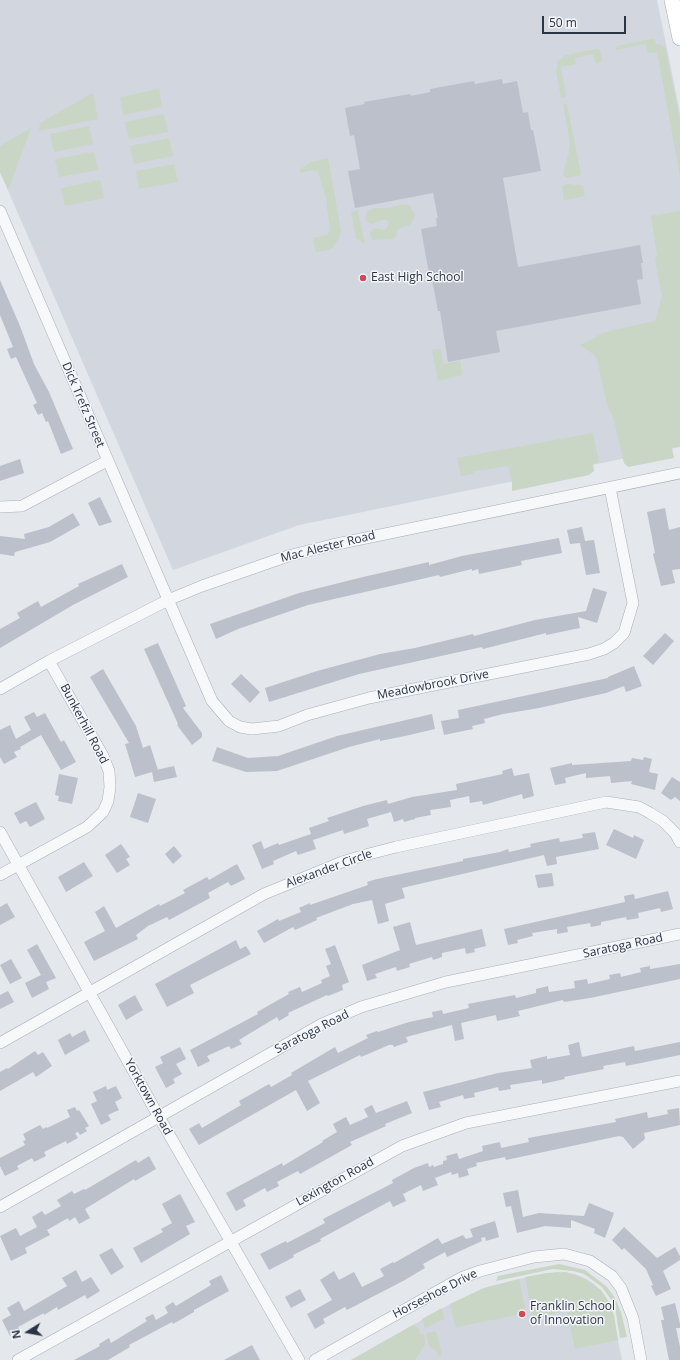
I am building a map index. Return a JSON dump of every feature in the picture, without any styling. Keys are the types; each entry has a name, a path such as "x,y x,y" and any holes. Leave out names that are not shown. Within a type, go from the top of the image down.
{"street":[{"path":"672,0 680,38"},
{"name":"Dick Trefz Street","path":"0,211 168,600"},
{"path":"0,507 22,506 107,461"},
{"name":"Mac Alester Road","path":"0,689 49,661 168,600 251,568 332,545 680,473"},
{"name":"Meadowbrook Drive","path":"168,600 212,701 229,721 252,729 279,726 307,716 369,698 589,654 609,646 624,632 633,603 610,488"},
{"name":"Bunkerhill Road","path":"0,875 87,827 103,812 108,801 109,771 103,756 49,661"},
{"name":"Alexander Circle","path":"0,1043 264,894 342,862 396,847 606,802 639,807 663,821 675,833 680,842"},
{"name":"Yorktown Road","path":"0,832 159,1117 299,1360"},
{"name":"Saratoga Road","path":"0,1207 322,1024 361,1007 446,982 680,934"},
{"name":"Lexington Road","path":"18,1360 230,1240 381,1157 429,1135 466,1123 498,1116 680,1081"},
{"name":"Horseshoe Drive","path":"315,1360 461,1278 480,1271 534,1257 564,1254 590,1261 612,1276 618,1284 628,1303 641,1360"}],"shaded area":[{"name":"East High School","path":"0,0 657,0 680,113 680,447 299,525 173,570 0,172"},
{"name":"Franklin School of Innovation","path":"557,1272 575,1274 586,1279 594,1284 606,1298 611,1306 622,1360 351,1360 450,1304 484,1288 519,1279"}],"green space":[{"path":"652,39 655,40 656,44 660,44 665,47 680,119 680,176 657,52 648,53 646,44 615,50 617,46"},
{"path":"597,49 600,50 601,54 602,60 600,63 596,64 593,54 575,58 576,64 561,67 566,97 561,98 556,71 558,61 566,55"},
{"path":"159,89 162,107 123,115 120,97"},
{"path":"93,93 98,119 39,131 40,123"},
{"path":"563,104 567,104 581,175 566,178 563,174 570,142"},
{"path":"164,114 168,132 129,139 125,122"},
{"path":"89,126 93,144 54,152 50,134"},
{"path":"31,128 8,190 0,172 0,146"},
{"path":"169,138 173,156 134,164 130,146"},
{"path":"94,152 98,170 59,177 55,159"},
{"path":"328,158 341,231 339,238 333,247 329,250 316,252 313,238 327,235 330,231 326,198 318,172 312,170 301,173 299,170 311,162"},
{"path":"174,164 178,182 139,189 136,171"},
{"path":"100,180 104,198 65,206 61,188"},
{"path":"569,184 583,186 585,196 564,200 562,187 563,185"},
{"path":"404,204 409,205 414,212 415,216 410,225 398,229 396,236 393,239 372,240 370,233 373,228 385,230 389,224 388,221 384,219 372,224 368,223 365,218 368,211 375,208 388,208"},
{"path":"358,210 365,244 356,238 351,212"},
{"path":"680,211 680,446 672,448 674,458 628,467 624,463 614,420 607,405 597,359 593,354 580,345 605,332 655,321 662,296 655,260 657,255 651,216"},
{"path":"441,349 443,364 460,361 462,375 438,381 432,350"},
{"path":"593,433 599,462 593,464 594,471 589,475 512,491 509,466 475,471 472,474 461,476 457,458"},
{"path":"559,1264 585,1270 607,1287 615,1298 621,1312 627,1337 620,1338 615,1307 610,1298 602,1287 584,1274 573,1271 553,1269 496,1281 498,1276"},
{"path":"566,1272 586,1279 601,1290 609,1302 614,1315 618,1340 575,1349 567,1311 533,1318 525,1277 547,1273"},
{"path":"519,1279 526,1313 457,1327 455,1326 450,1304 484,1288"},
{"path":"442,1308 444,1319 425,1328 422,1319"},
{"path":"413,1325 419,1329 420,1334 424,1334 425,1344 415,1360 351,1360"},
{"path":"436,1331 442,1355 439,1356 438,1353 429,1346 426,1333"}],"building":[{"path":"502,79 503,84 517,81 523,113 528,112 531,130 533,130 541,171 503,178 518,267 640,245 643,263 641,263 643,279 637,280 641,304 496,331 500,352 448,362 440,311 438,311 432,279 430,279 421,229 437,226 436,218 438,218 433,193 355,208 348,171 360,169 354,135 350,136 345,108 365,104 364,102 430,92 430,89 474,81 475,84"},
{"path":"0,280 20,326 34,364 49,392 73,449 61,454 48,421 46,422 42,413 38,415 33,405 37,403 16,357 11,359 7,349 13,347 0,315"},
{"path":"20,459 24,473 0,481 0,466"},
{"path":"100,497 112,522 99,526 88,503"},
{"path":"665,508 669,530 680,527 680,569 672,570 675,583 661,586 653,554 655,553 647,512"},
{"path":"73,513 80,525 50,542 15,552 14,556 0,554 0,536 25,539 24,534 49,527"},
{"path":"582,527 585,541 594,540 600,573 586,575 580,543 570,544 567,530"},
{"path":"559,538 562,553 521,561 522,565 479,574 478,569 472,571 472,569 440,577 439,575 308,605 238,629 216,639 210,624 299,593 363,577 429,562 429,565 462,556"},
{"path":"122,564 128,577 73,605 0,648 0,629 20,618 17,613 38,601 41,607 79,586 78,584"},
{"path":"593,588 607,592 597,623 578,617 580,628 546,635 546,633 483,649 482,647 359,674 269,702 265,688 317,671 380,654 415,648 473,634 474,636 535,620 586,611"},
{"path":"665,633 674,641 653,665 643,656"},
{"path":"158,643 186,706 183,708 202,733 202,737 192,745 177,725 178,724 144,649"},
{"path":"634,666 642,686 626,692 624,686 606,693 539,708 503,714 484,719 485,723 472,726 473,729 444,735 441,721 459,718 458,710 608,678"},
{"path":"103,669 136,726 143,748 150,745 158,770 174,766 177,777 154,782 152,772 135,777 125,744 129,743 90,677"},
{"path":"241,674 260,692 250,703 231,684"},
{"path":"34,712 37,717 45,713 61,742 64,740 76,762 61,770 41,735 20,747 21,749 14,752 17,757 4,764 0,757 0,730 10,725 16,739 31,730 24,717"},
{"path":"432,714 435,729 380,741 380,739 349,747 277,771 246,772 212,761 217,747 248,758 278,756 337,736"},
{"path":"644,757 652,759 649,772 658,774 655,790 631,784 632,781 611,783 610,776 586,778 586,773 565,778 566,783 555,785 550,768 572,763 572,765 631,761 632,758 643,760"},
{"path":"512,768 514,776 529,773 534,796 523,799 522,794 483,805 482,801 470,803 469,796 450,800 451,807 430,810 431,815 404,822 403,819 394,822 391,812 367,819 369,826 344,834 343,830 313,840 316,849 298,855 296,851 273,861 274,864 262,869 252,845 261,841 264,849 278,843 279,845 311,834 309,828 329,821 327,818 363,806 387,800 388,804 412,797 457,790 456,784 503,774 502,771"},
{"path":"59,774 78,778 72,804 58,801 59,796 55,795"},
{"path":"672,777 680,782 680,801 675,797 671,800 661,793"},
{"path":"138,793 156,799 148,823 130,817"},
{"path":"36,802 45,819 30,827 26,821 20,824 14,813"},
{"path":"614,829 633,838 634,835 644,840 636,859 606,845"},
{"path":"595,832 599,849 556,857 557,864 547,866 544,855 402,888 405,898 385,904 389,921 378,924 372,900 353,904 316,918 317,920 295,930 293,927 264,943 257,931 278,919 279,921 301,912 299,908 310,903 310,905 368,885 367,882 377,879 463,861 463,859 508,849 509,852 531,847 530,844 559,838 560,842 583,838 582,834"},
{"path":"121,844 130,857 126,859 130,865 117,873 105,855"},
{"path":"174,846 182,856 173,864 165,854"},
{"path":"84,862 93,876 66,892 58,877"},
{"path":"237,864 245,879 231,886 228,882 208,893 210,898 169,920 167,917 148,926 136,935 138,939 94,961 84,942 105,931 95,912 104,906 116,928 159,904 160,906 185,893 183,890 207,877 209,880"},
{"path":"552,873 554,886 538,888 535,875"},
{"path":"668,891 673,909 661,912 660,908 638,913 639,918 627,920 626,917 601,922 601,925 591,927 590,923 567,927 568,932 557,934 557,929 532,933 533,936 517,940 518,943 508,945 504,929 625,902 624,896 634,894 635,899"},
{"path":"7,903 15,917 0,925 0,907"},
{"path":"410,922 416,945 482,929 486,946 474,949 475,952 466,954 465,948 442,953 442,957 433,960 432,957 409,964 410,967 397,971 396,967 375,974 377,978 367,981 362,965 400,950 393,927"},
{"path":"236,940 240,949 246,946 251,954 190,985 194,993 167,1007 155,984"},
{"path":"37,944 56,978 46,982 49,989 32,998 25,983 41,975 27,950"},
{"path":"335,945 349,982 342,985 343,990 328,996 327,995 288,1013 289,1015 279,1021 277,1017 239,1040 242,1044 231,1049 229,1046 207,1056 210,1061 198,1067 190,1050 258,1014 257,1012 289,994 288,992 300,987 302,992 322,983 321,980 330,976 326,966 331,964 325,949"},
{"path":"11,959 22,978 10,984 0,965"},
{"path":"680,964 680,979 590,998 564,1002 563,1000 518,1011 520,1016 497,1021 496,1015 461,1023 464,1039 455,1041 452,1025 406,1037 408,1042 394,1047 393,1045 389,1045 361,1057 360,1055 308,1081 320,1103 307,1111 296,1090 199,1145 189,1129 199,1123 202,1128 241,1105 239,1101 269,1084 271,1087 292,1075 291,1073 335,1047 338,1053 368,1038 366,1035 409,1022 433,1017 432,1012 442,1010 443,1014 469,1008 468,1004 515,995 516,998 536,993 536,989 548,986 549,992 575,988 574,981 587,979 588,984 610,979 609,975 620,973 621,977 641,972 640,968 650,966 650,969"},
{"path":"8,991 14,1002 0,1009 0,995"},
{"path":"135,995 143,1010 126,1020 118,1005"},
{"path":"85,1030 90,1041 65,1055 58,1040 70,1033 72,1037"},
{"path":"579,1042 582,1057 634,1046 635,1051 680,1042 680,1055 626,1066 625,1062 603,1066 604,1069 564,1077 565,1079 542,1084 542,1080 510,1085 511,1089 499,1091 498,1087 474,1093 475,1097 464,1099 463,1095 439,1102 441,1107 429,1110 423,1092 498,1073 532,1068 530,1060 547,1056 547,1059 570,1055 568,1045"},
{"path":"180,1047 186,1059 176,1064 182,1074 173,1079 175,1083 166,1088 155,1067 163,1063 160,1057"},
{"path":"35,1051 38,1055 43,1052 52,1066 36,1077 33,1072 0,1091 0,1072 7,1068 8,1069"},
{"path":"106,1086 107,1090 116,1086 122,1098 115,1102 119,1110 108,1115 111,1120 101,1125 91,1104 97,1101 93,1092"},
{"path":"407,1101 412,1113 385,1124 386,1126 350,1142 352,1145 300,1174 298,1171 277,1182 279,1186 267,1192 265,1188 243,1200 246,1206 236,1211 226,1193 282,1163 283,1166 323,1142 322,1141 337,1132 333,1124 346,1117 350,1125 368,1117 364,1109 372,1105 376,1113"},
{"path":"75,1107 77,1111 79,1110 89,1126 85,1128 87,1131 80,1135 78,1132 75,1133 78,1138 67,1144 66,1141 44,1152 46,1156 34,1162 32,1158 17,1166 19,1169 5,1176 0,1166 0,1158 25,1145 23,1141 26,1140 23,1134 40,1125 43,1129 47,1128 70,1117 67,1110"},
{"path":"679,1108 680,1125 644,1133 645,1139 633,1149 623,1137 619,1136 506,1160 505,1157 476,1163 477,1166 467,1169 469,1175 459,1178 458,1173 452,1175 451,1172 435,1178 438,1185 423,1191 421,1185 403,1194 406,1201 393,1207 390,1201 320,1239 321,1241 293,1255 294,1257 269,1270 260,1254 286,1241 287,1243 325,1223 323,1219 393,1183 392,1180 414,1168 428,1163 429,1167 443,1164 443,1161 447,1160 446,1156 457,1153 459,1159 483,1151 482,1146 500,1142 501,1148 529,1142 528,1138 616,1122 615,1119 647,1112 648,1118 668,1114 667,1110"},
{"path":"149,1156 156,1169 135,1181 134,1179 85,1209 90,1218 79,1224 75,1217 69,1221 68,1218 47,1230 50,1235 25,1248 27,1253 11,1261 0,1236 16,1228 20,1236 37,1227 32,1217 42,1211 45,1215 61,1206 57,1200 72,1191 74,1194 84,1189 85,1190 136,1160 138,1163"},
{"path":"518,1190 523,1217 539,1213 584,1216 589,1203 614,1213 605,1238 594,1233 595,1229 571,1220 571,1228 545,1226 517,1233 511,1206 506,1207 503,1193"},
{"path":"180,1194 195,1222 186,1226 190,1234 141,1263 133,1248 163,1232 161,1229 172,1223 162,1204"},
{"path":"495,1221 499,1237 486,1241 485,1237 481,1238 482,1241 447,1257 445,1252 423,1264 425,1268 403,1281 347,1310 345,1307 323,1319 325,1323 315,1329 307,1314 332,1300 320,1280 334,1271 339,1280 354,1272 362,1287 384,1276 380,1269 393,1262 394,1263 438,1238 442,1244 463,1235 466,1239 473,1237 470,1229"},
{"path":"624,1227 657,1258 675,1247 680,1256 680,1260 663,1271 671,1289 656,1296 651,1286 653,1285 646,1269 624,1248 622,1250 612,1240"},
{"path":"112,1248 124,1267 111,1275 99,1255"},
{"path":"76,1270 82,1282 91,1277 100,1291 87,1299 85,1295 58,1310 57,1307 44,1315 44,1313 18,1327 20,1330 10,1336 2,1320 11,1315 7,1308 19,1301 24,1311 67,1286 62,1278"},
{"path":"221,1275 229,1291 194,1310 194,1312 129,1345 130,1347 108,1360 74,1360 100,1346 99,1344 109,1338 111,1343 147,1321 145,1318 153,1314 156,1320 168,1313 165,1307 173,1302 176,1306 211,1285 209,1281"},
{"path":"300,1289 306,1300 291,1308 285,1297"},
{"path":"675,1303 680,1324 680,1328 676,1328 680,1347 680,1360 669,1360 661,1320 664,1320 661,1307"},
{"path":"252,1345 260,1360 224,1360"}],"place":[{"name":"East High School","path":"363,278"},
{"name":"Franklin School of Innovation","path":"522,1314"}]}
